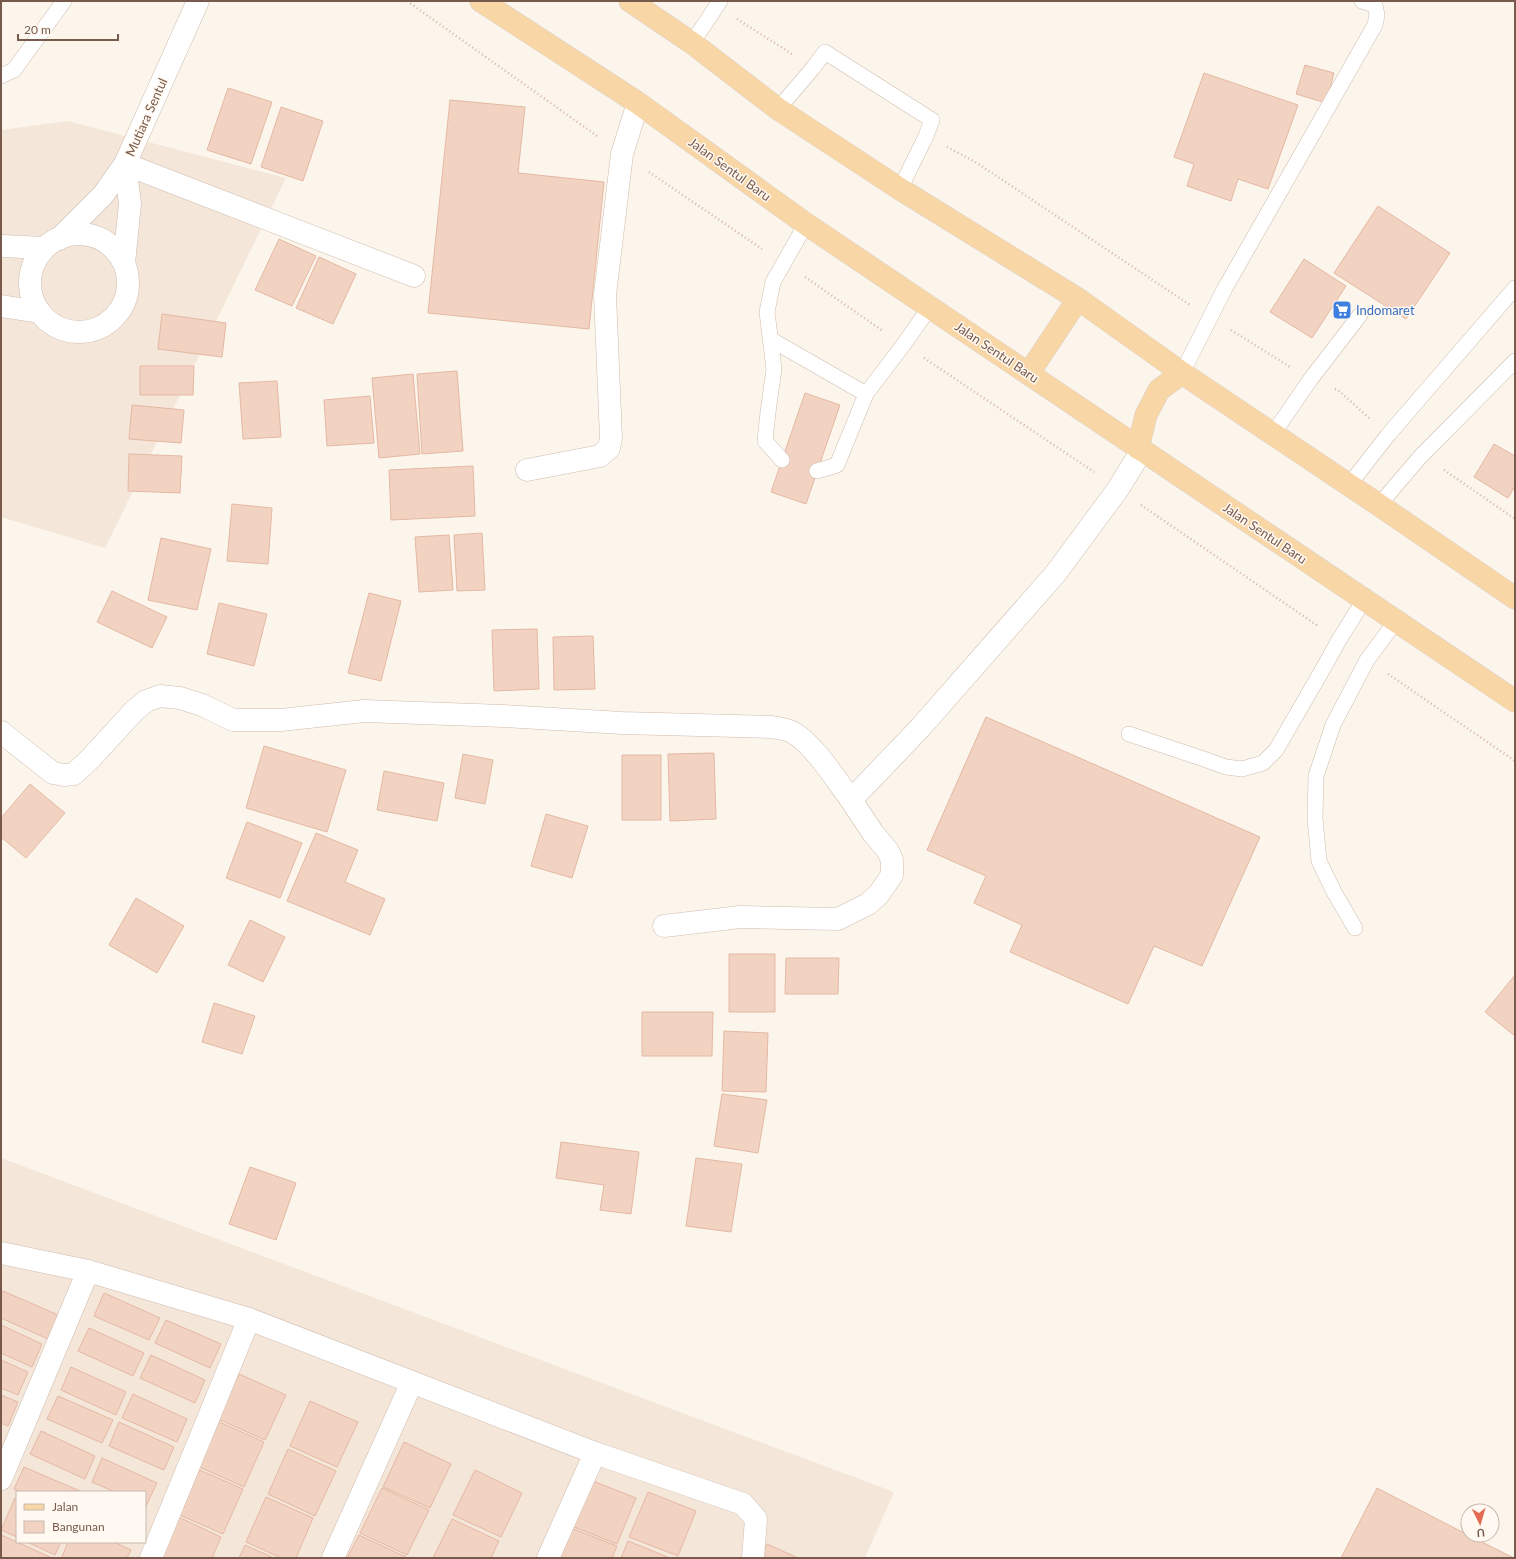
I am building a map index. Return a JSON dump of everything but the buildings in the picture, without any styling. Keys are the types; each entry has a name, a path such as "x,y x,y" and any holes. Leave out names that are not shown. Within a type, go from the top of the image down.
{"main road":[{"name":"Jalan Sentul Baru","path":"481,1 638,103 806,224 1515,701"},
{"path":"630,1 692,43 778,109 900,190 1078,299 1182,373 1515,598"},
{"path":"1029,373 1078,299"},
{"path":"1140,449 1146,415 1159,390 1182,373"}],"street":[{"name":"Mutiara Sentul","path":"124,263 130,204 125,164 198,1"},
{"path":"527,470 600,456 609,448 611,438 605,295 622,154 638,103"},
{"path":"1,246 52,243 76,234 89,236 105,242 118,253 124,263 128,279 124,304 114,318 100,327 78,332 62,329 47,320 40,312 32,297 30,279 34,263 52,243 103,195 125,164 414,276"},
{"path":"1,306 40,312"},
{"path":"851,800 920,728 1056,573 1118,489 1140,449"},
{"path":"1,732 53,773 64,775 74,774 146,700 160,696 180,698 202,705 233,720 281,720 364,711 503,716 622,723 771,727 791,732 804,740 837,780 873,833 888,851 892,860 892,875 878,894 868,904 838,919 740,917 664,926"},
{"path":"1,1253 88,1271 249,1319 595,1452 743,1504 756,1519 753,1558"},
{"path":"1,1480 88,1271"},
{"path":"151,1558 249,1319"},
{"path":"333,1558 412,1382"},
{"path":"548,1558 595,1452"}],"lane":[{"path":"1,76 14,70 64,1"},
{"path":"692,43 719,1"},
{"path":"1182,373 1225,288 1375,25 1377,15 1375,5 1362,1"},
{"path":"778,109 825,52 932,120 900,190"},
{"path":"782,460 765,441 774,368 767,312 773,282 806,224"},
{"path":"1349,485 1388,435 1515,288"},
{"path":"817,471 836,465 866,394 930,307"},
{"path":"1273,434 1310,380 1360,314"},
{"path":"770,339 866,394"},
{"path":"1379,505 1420,457 1515,361"},
{"path":"1129,734 1226,768 1242,769 1263,763 1276,750 1338,640 1364,600"},
{"path":"1355,928 1334,892 1319,861 1315,818 1316,776 1333,725 1367,660 1396,621"}],"path":[{"path":"407,1 622,154 1118,489 1338,640"},
{"path":"719,1 737,19 813,68"},
{"path":"926,136 977,163 1188,304 1310,380 1338,390 1388,435"},
{"path":"1420,457 1443,469 1515,519"},
{"path":"1367,660 1515,761"}],"shaded area":[{"path":"68,121 286,178 105,548 1,517 1,130"},
{"path":"1,1158 894,1492 865,1558 1,1558"}],"place":[{"name":"Indomaret","path":"1342,310"}]}
